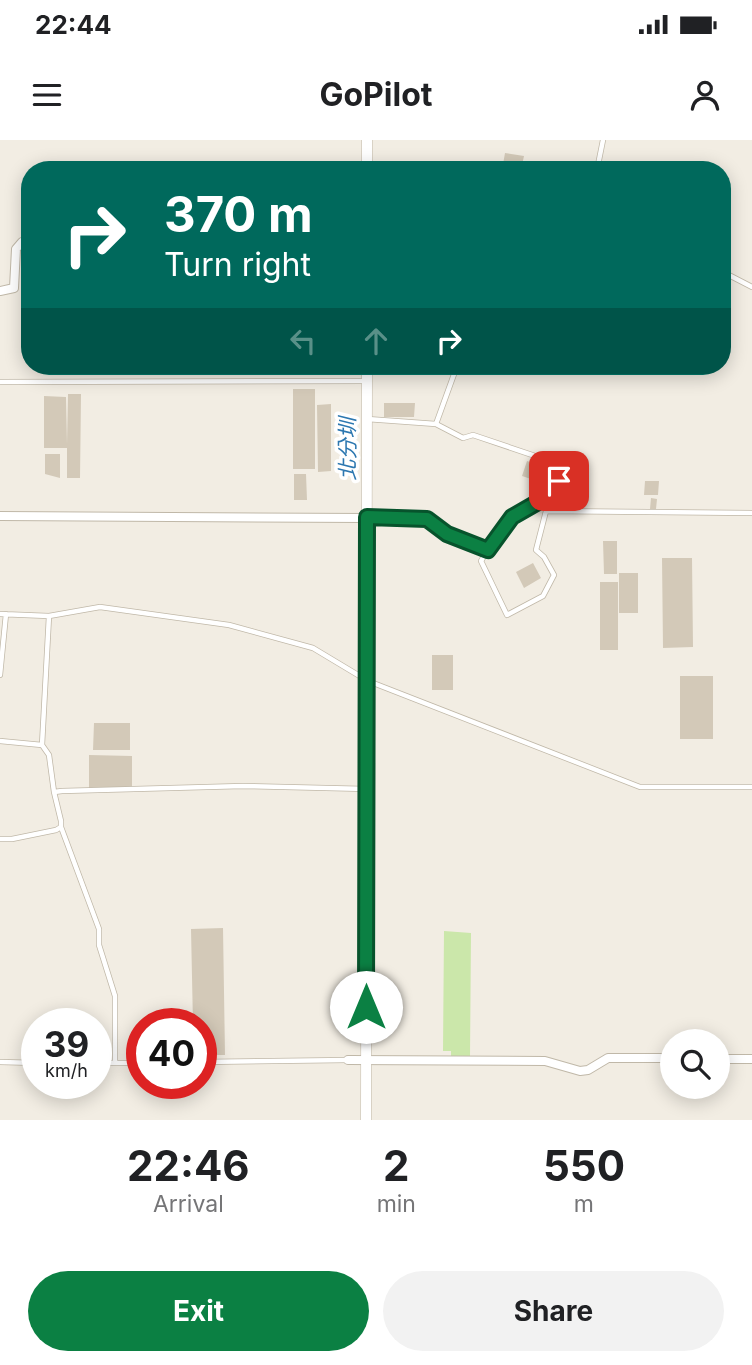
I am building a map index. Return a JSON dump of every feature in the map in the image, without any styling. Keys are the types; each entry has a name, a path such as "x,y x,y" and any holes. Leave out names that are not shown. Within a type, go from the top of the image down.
{"street":[{"path":"366,140 367,161"},
{"path":"0,291 14,288 16,249 21,243"},
{"path":"364,375 362,381 367,419 362,518 368,681 363,788 366,1120"},
{"path":"0,516 362,518"},
{"path":"348,1060 545,1061 580,1071 588,1070 608,1058 660,1059"},
{"path":"730,1059 752,1059"}],"lane":[{"path":"599,161 603,140"},
{"path":"731,276 752,287"},
{"path":"436,424 454,375"},
{"path":"0,382 362,381"},
{"path":"367,419 436,424 463,438 473,435 565,468 545,511 536,550 544,557 554,575 543,596 507,615 481,561 512,517 552,494"},
{"path":"545,511 752,513"},
{"path":"362,518 427,519 447,534 488,550"},
{"path":"0,675 3,614 49,616 100,607 209,621 304,645 368,681 640,787 752,787"},
{"path":"49,616 42,745 49,755 61,827 99,929 99,945 115,996 115,1063 126,1063"},
{"path":"0,741 42,745"},
{"path":"54,792 243,786 363,788"},
{"path":"0,839 12,839 61,827"},
{"path":"217,1062 348,1060"},
{"path":"0,1062 21,1063"}],"green space":[{"path":"444,931 471,933 470,1057 451,1058 451,1051 443,1051"}],"building":[{"path":"505,153 524,156 523,161 504,161"},
{"path":"293,389 315,389 315,469 293,469"},
{"path":"68,394 81,394 80,478 67,478 67,448 44,448 44,396 66,397 67,444"},
{"path":"384,403 415,403 414,417 384,417"},
{"path":"331,404 331,471 318,472 317,405"},
{"path":"45,454 60,454 60,478 45,474"},
{"path":"527,461 551,469 546,484 522,476"},
{"path":"294,474 306,474 307,500 294,500"},
{"path":"645,481 659,481 658,495 644,495"},
{"path":"651,498 657,499 656,509 650,509"},
{"path":"603,541 617,541 617,574 604,574"},
{"path":"662,558 692,558 693,647 663,648"},
{"path":"533,563 541,578 524,588 516,572"},
{"path":"619,573 638,573 638,613 619,613"},
{"path":"600,582 618,582 618,650 600,650"},
{"path":"432,655 453,655 453,690 432,690"},
{"path":"680,676 713,676 713,739 680,739"},
{"path":"94,723 130,723 130,750 93,750"},
{"path":"89,755 132,756 132,788 89,788"},
{"path":"223,928 225,1055 217,1055 217,1008 193,1008 191,929"}],"route":[{"path":"366,1007 367,517 427,519 447,534 488,550 512,517 552,494 559,481"}],"water label":[{"name":"北分圳","path":"347,449"}]}
